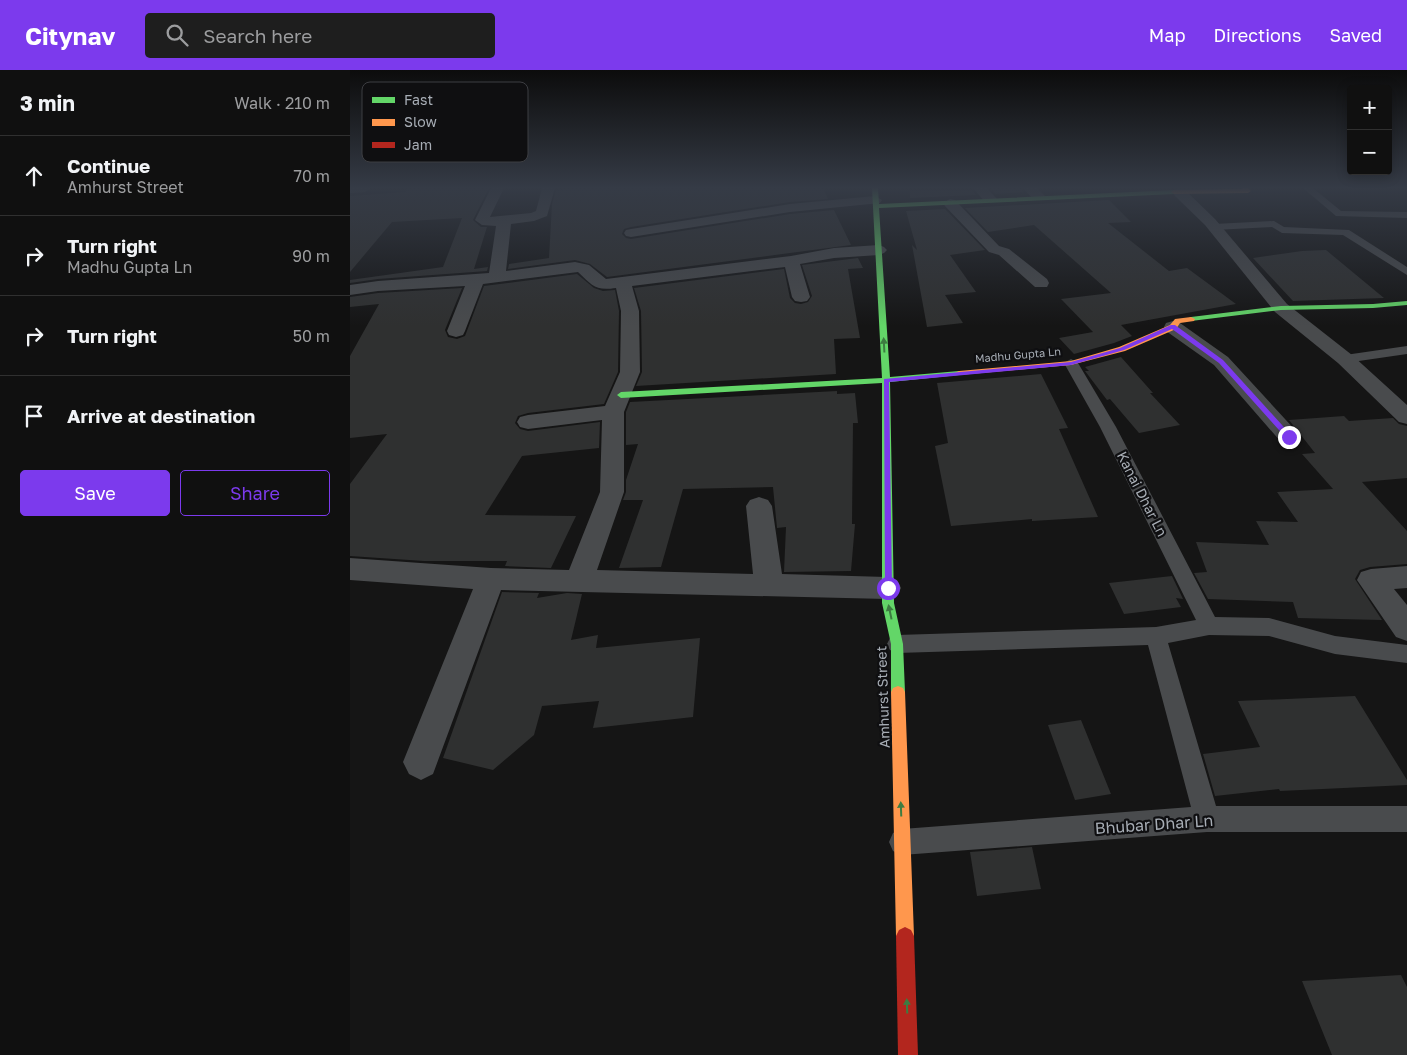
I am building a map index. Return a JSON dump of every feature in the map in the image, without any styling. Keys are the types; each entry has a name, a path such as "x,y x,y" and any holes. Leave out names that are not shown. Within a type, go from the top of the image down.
{"street":[{"path":"497,278 503,234"},
{"name":"Amhurst Street","path":"878,234 886,380 888,603 897,644 908,1055"},
{"path":"980,234 994,249 1004,252 1041,283"},
{"path":"1220,234 1281,308 1373,383 1407,417"},
{"path":"350,290 378,286 497,278 575,267 582,268 602,285 791,261 834,253 879,250"},
{"path":"791,261 801,297"},
{"path":"456,331 476,280"},
{"path":"579,580 612,492 617,404 630,372 630,312 623,282"},
{"name":"Madhu Gupta Ln","path":"617,404 1071,363 1122,349 1173,327 1178,321 1281,308 1373,306 1407,303"},
{"path":"1173,327 1221,361 1289,437"},
{"path":"528,422 617,404"},
{"path":"759,506 770,586"},
{"path":"350,569 491,579 888,588"},
{"path":"1407,577 1371,580 1407,628"},
{"path":"421,762 491,579"}],"lane":[{"path":"1347,234 1400,265 1407,272"},
{"path":"1344,359 1407,350"},
{"name":"Kanai Dhar Ln","path":"1071,363 1108,427 1209,626"},
{"path":"897,644 1156,636 1209,626 1269,627 1335,645 1407,654"},
{"path":"1156,636 1207,819"},
{"name":"Bhubar Dhar Ln","path":"902,842 1207,819 1407,819"}],"building":[{"path":"350,234 382,234 350,272"},
{"path":"456,234 485,234 474,269 488,267 487,271 378,279 350,283 350,280 443,267"},
{"path":"550,234 622,234 626,238 631,239 663,234 846,234 851,245 607,277 590,264 575,260 508,269 509,264 549,258"},
{"path":"912,234 969,234 985,250 950,255 976,292 945,295 963,323 927,327 912,245 917,250"},
{"path":"1044,234 1122,234 1169,271 1187,268 1236,304 1121,325 1132,336 1074,354 1059,338 1093,332 1061,299 1111,293"},
{"path":"1326,250 1384,298 1293,301 1253,258 1302,251"},
{"path":"858,258 863,268 848,269 860,338 834,339 836,374 636,386 642,372 641,311 634,288 784,269 790,298 795,303 801,304 808,302 812,296 802,265"},
{"path":"577,274 594,288 603,291 615,290 619,311 618,372 604,404 528,413 518,416 515,423 520,429 528,431 600,422 599,448 522,456 485,515 576,516 551,568 505,566 507,561 424,561 350,556 350,484 387,434 350,438 350,356 379,304 350,307 350,297 378,293 462,288 445,330 448,337 457,339 465,336 484,286"},
{"path":"1121,357 1153,393 1150,393 1180,425 1139,433 1110,399 1107,400 1085,371 1089,371 1085,367"},
{"path":"1041,374 1068,428 1059,429 1098,517 1032,521 1032,519 951,526 935,446 948,443 937,383"},
{"path":"837,391 837,394 855,393 858,423 853,423 852,524 855,524 851,571 784,572 786,527 777,528 773,487 683,489 661,567 619,568 643,500 623,500 626,492 626,480 638,444 626,445 626,412 630,402"},
{"path":"1344,416 1349,421 1393,418 1399,424 1407,426 1407,478 1362,482 1407,531 1407,564 1370,567 1360,570 1355,579 1382,620 1298,618 1293,602 1208,599 1194,573 1207,572 1196,542 1269,545 1256,521 1298,522 1277,492 1333,489 1302,454 1315,453 1289,420"},
{"path":"1172,576 1183,599 1176,598 1181,607 1124,614 1109,583"},
{"path":"502,592 539,593 537,598 567,593 582,594 571,640 598,635 596,648 700,638 693,717 593,728 599,701 542,706 534,735 493,770 443,758"},
{"path":"1355,696 1407,780 1407,785 1280,791 1279,789 1215,796 1203,754 1260,747 1238,701"},
{"path":"1081,720 1111,794 1075,800 1048,725"},
{"path":"1032,847 1041,889 977,896 970,852"},
{"path":"1401,975 1407,987 1407,1055 1332,1055 1302,981"}],"traffic: fast":[{"path":"878,234 886,380 888,603 897,644 898,692"},
{"path":"1191,319 1281,308 1373,306 1407,303"},
{"path":"621,395 886,380 959,373"}],"traffic: slow":[{"path":"959,373 1071,363 1122,349 1173,327 1178,321 1191,319"},
{"path":"898,692 905,936"}],"traffic: jam":[{"path":"905,936 908,1055"}],"route":[{"path":"888,588 886,380 1071,363 1122,349 1173,327 1221,361 1289,437"}]}
